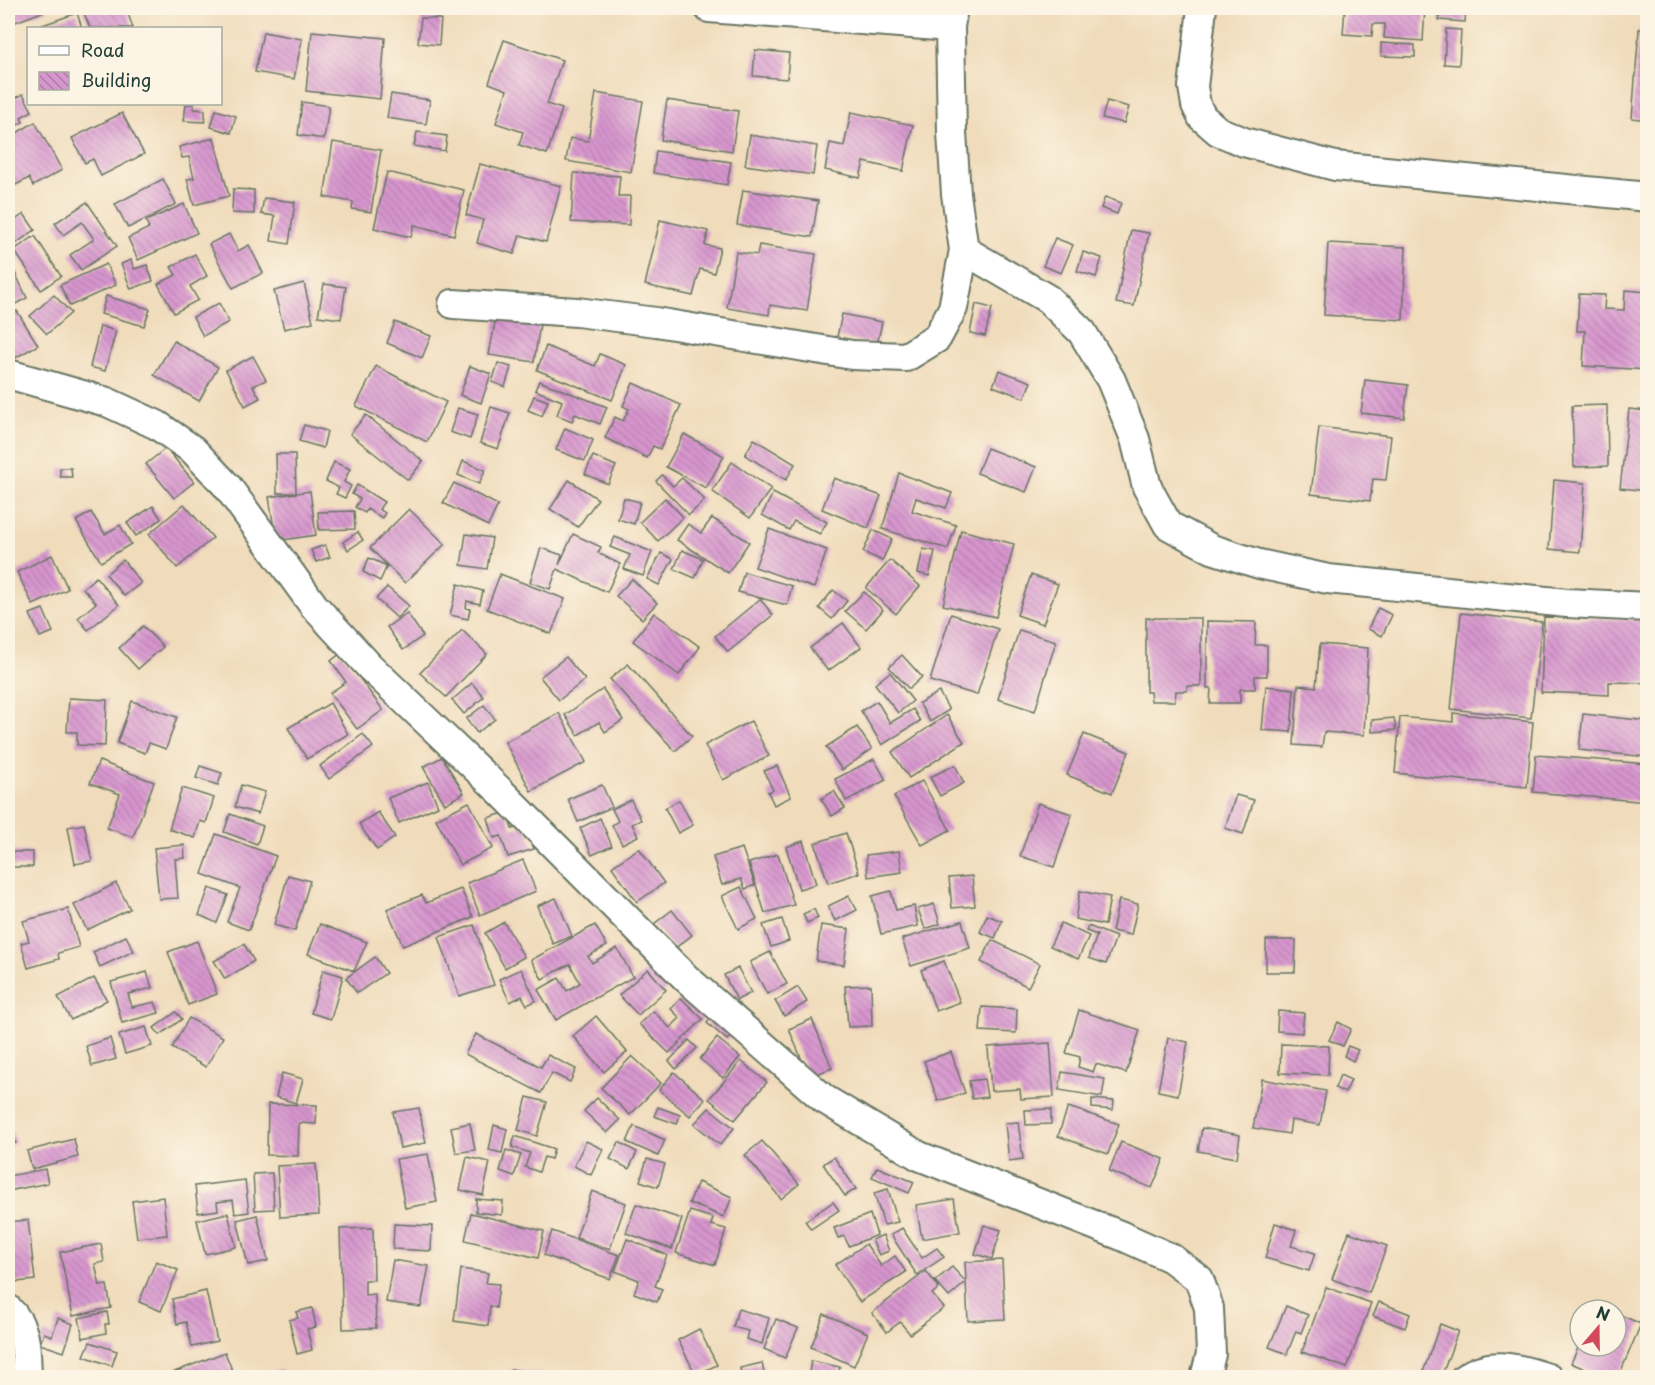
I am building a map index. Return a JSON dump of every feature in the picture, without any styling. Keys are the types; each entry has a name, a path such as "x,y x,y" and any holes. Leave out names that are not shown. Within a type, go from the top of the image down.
{"street":[{"path":"453,304 577,312 656,322 852,355 906,357 937,338 953,308 964,250 956,194 952,17 709,8"},
{"path":"1202,8 1193,87 1196,105 1202,117 1218,131 1244,142 1335,166 1647,197"},
{"path":"964,250 1048,299 1082,332 1111,380 1135,439 1147,487 1168,525 1212,549 1259,564 1328,579 1567,603 1647,606"},
{"path":"8,374 108,402 157,425 193,450 227,486 314,606 370,667 499,790 686,978 824,1099 919,1156 1122,1236 1171,1258 1199,1279 1209,1308 1211,1354 1205,1377"},
{"path":"8,1309 19,1320 26,1345 27,1377"},
{"path":"1465,1377 1487,1367 1518,1367 1548,1377"}],"building":[{"path":"8,8 46,8 47,10 8,25"},
{"path":"82,8 126,8 133,27 90,27"},
{"path":"1345,8 1425,8 1423,41 1384,38 1385,24 1373,24 1372,36 1343,34"},
{"path":"1440,8 1466,8 1465,22 1439,20"},
{"path":"77,13 82,27 37,27"},
{"path":"421,18 441,19 439,45 418,43"},
{"path":"1446,29 1461,30 1459,65 1444,64"},
{"path":"1639,29 1648,29 1648,120 1632,118"},
{"path":"312,31 385,38 380,99 306,91"},
{"path":"263,32 302,39 294,79 255,72"},
{"path":"504,40 562,60 547,104 562,109 547,154 519,145 523,132 496,123 507,90 489,83"},
{"path":"1381,43 1415,45 1415,57 1381,56"},
{"path":"755,50 789,53 787,79 753,76"},
{"path":"596,93 643,101 631,172 566,161 570,138 588,141"},
{"path":"23,94 32,111 21,117 23,122 8,130 8,102"},
{"path":"391,94 430,100 426,124 387,118"},
{"path":"667,100 738,111 732,151 661,140"},
{"path":"1107,101 1129,107 1124,123 1102,118"},
{"path":"302,102 329,106 324,139 298,135"},
{"path":"186,105 194,105 194,109 205,110 205,122 184,121"},
{"path":"216,110 236,116 231,133 211,127"},
{"path":"851,112 913,125 903,171 864,162 860,178 825,170 830,143 844,146"},
{"path":"122,113 144,154 101,176 93,159 85,163 72,138"},
{"path":"35,122 62,170 33,186 29,178 8,189 8,138"},
{"path":"417,132 447,136 445,151 414,146"},
{"path":"750,135 817,146 813,175 745,165"},
{"path":"214,138 229,196 194,205 187,179 194,178 189,157 182,158 179,147"},
{"path":"333,142 381,150 371,212 352,209 353,202 324,197"},
{"path":"656,151 731,162 727,185 653,173"},
{"path":"480,164 561,186 546,242 520,235 514,254 477,243 483,220 466,215"},
{"path":"387,172 464,190 454,235 414,225 411,237 374,228"},
{"path":"574,173 620,176 618,196 630,196 629,225 571,222"},
{"path":"163,179 176,204 128,228 115,204"},
{"path":"233,189 254,190 254,214 232,213"},
{"path":"743,190 818,201 812,237 737,225"},
{"path":"1105,197 1121,203 1117,214 1101,208"},
{"path":"264,198 295,202 289,244 271,241 275,216 261,214"},
{"path":"87,202 117,246 81,270 70,255 94,239 82,222 63,235 55,223"},
{"path":"184,204 197,233 138,260 128,238 149,228 146,221"},
{"path":"24,214 35,230 8,249 8,225"},
{"path":"660,220 708,231 705,245 720,248 714,273 700,269 693,296 645,285"},
{"path":"1131,230 1149,233 1134,306 1116,303"},
{"path":"229,234 238,251 249,245 263,273 233,288 209,244"},
{"path":"35,236 61,276 41,290 14,250"},
{"path":"1055,238 1073,245 1061,273 1043,266"},
{"path":"1328,243 1406,247 1403,320 1324,315"},
{"path":"759,245 816,254 807,311 770,305 769,315 727,308 736,252 757,255"},
{"path":"1083,252 1102,258 1096,277 1077,271"},
{"path":"195,254 207,276 190,286 198,300 174,313 158,284 176,275 171,267"},
{"path":"8,258 27,298 8,308"},
{"path":"131,260 134,269 147,265 153,281 131,289 121,264"},
{"path":"106,264 116,285 70,306 60,285"},
{"path":"304,283 313,322 284,329 274,291"},
{"path":"324,284 346,287 341,319 318,316"},
{"path":"1625,290 1648,292 1648,370 1583,366 1585,331 1577,331 1579,294 1605,295 1604,309 1624,310"},
{"path":"54,295 71,313 47,334 30,316"},
{"path":"106,296 150,309 144,326 101,314"},
{"path":"219,303 229,322 203,336 193,317"},
{"path":"976,304 992,308 985,336 970,333"},
{"path":"17,311 38,345 8,362 8,317"},
{"path":"842,314 882,322 877,345 837,337"},
{"path":"496,317 540,324 534,362 489,355"},
{"path":"395,322 431,336 422,358 387,343"},
{"path":"100,326 116,331 105,371 90,367"},
{"path":"174,341 218,367 199,401 154,375"},
{"path":"546,346 595,366 600,354 626,365 612,400 537,370"},
{"path":"253,356 266,380 253,386 260,398 245,406 226,370"},
{"path":"498,363 511,367 505,387 492,382"},
{"path":"376,366 446,402 427,442 356,406"},
{"path":"470,366 491,374 481,403 460,395"},
{"path":"999,370 1031,382 1024,398 993,386"},
{"path":"1365,380 1408,385 1404,418 1361,413"},
{"path":"539,381 607,407 600,424 575,414 572,421 557,415 562,401 535,390"},
{"path":"633,383 681,405 660,449 653,446 647,458 605,438 615,417 623,421 629,409 623,406"},
{"path":"534,396 548,401 542,416 528,410"},
{"path":"1607,405 1608,466 1574,467 1572,406"},
{"path":"491,407 510,413 498,449 480,443"},
{"path":"458,408 478,414 470,439 450,432"},
{"path":"1629,409 1648,411 1648,491 1620,488"},
{"path":"366,415 423,461 408,480 350,434"},
{"path":"304,425 327,431 323,448 299,441"},
{"path":"1319,427 1391,436 1386,480 1373,479 1370,501 1311,494"},
{"path":"565,428 593,440 585,461 556,450"},
{"path":"684,434 724,456 706,488 666,467"},
{"path":"754,439 795,464 786,480 745,455"},
{"path":"166,448 194,482 174,498 146,464"},
{"path":"987,448 1036,467 1026,492 977,473"},
{"path":"276,454 295,454 296,493 277,493"},
{"path":"593,456 616,466 608,484 585,474"},
{"path":"463,461 485,470 479,484 458,475"},
{"path":"334,462 350,469 344,482 351,486 345,498 336,494 339,488 326,481"},
{"path":"732,462 771,489 750,518 712,491"},
{"path":"60,468 71,468 72,477 60,477"},
{"path":"899,473 952,493 946,508 916,498 912,511 956,525 948,549 882,529"},
{"path":"662,475 673,486 682,478 705,500 689,515 656,481"},
{"path":"834,478 881,496 868,528 822,509"},
{"path":"569,480 598,499 578,527 550,509"},
{"path":"1554,480 1585,483 1580,552 1549,549"},
{"path":"454,483 498,505 488,526 443,503"},
{"path":"357,485 384,502 379,509 385,513 382,518 367,509 365,513 355,507 360,499 352,494"},
{"path":"310,491 316,535 276,541 269,497"},
{"path":"773,493 827,522 820,534 794,521 789,530 762,515"},
{"path":"624,498 640,502 634,524 618,519"},
{"path":"665,498 683,517 658,541 640,522"},
{"path":"184,504 213,538 177,568 149,534"},
{"path":"153,506 161,519 136,536 127,523"},
{"path":"409,509 445,544 405,583 370,548"},
{"path":"354,511 355,529 319,530 318,512"},
{"path":"91,512 105,534 120,525 131,544 101,562 76,521"},
{"path":"712,518 749,542 728,573 677,540 688,524 701,533"},
{"path":"769,529 827,550 814,588 755,567"},
{"path":"873,530 892,539 882,561 863,552"},
{"path":"961,530 1014,544 996,617 943,605"},
{"path":"358,532 363,540 348,550 343,542"},
{"path":"466,534 492,538 487,569 461,565"},
{"path":"573,534 601,547 598,553 620,564 607,592 557,569 550,589 530,582 541,548 562,555 559,565"},
{"path":"615,537 652,552 643,576 624,569 630,555 610,547"},
{"path":"325,545 330,557 316,562 311,550"},
{"path":"923,549 935,551 929,576 918,573"},
{"path":"682,550 703,559 695,578 674,569"},
{"path":"661,553 673,559 659,585 647,579"},
{"path":"52,555 68,589 33,605 17,572"},
{"path":"369,558 387,566 380,581 363,572"},
{"path":"123,560 141,583 124,596 106,574"},
{"path":"890,560 920,586 896,614 866,588"},
{"path":"744,572 792,586 787,605 738,592"},
{"path":"500,574 565,599 551,634 487,609"},
{"path":"1031,575 1058,584 1043,624 1017,615"},
{"path":"96,577 119,605 88,630 78,618 96,603 83,588"},
{"path":"632,579 657,603 642,619 616,596"},
{"path":"458,584 483,591 480,604 467,601 466,608 470,609 468,619 450,615"},
{"path":"387,587 409,606 397,618 376,599"},
{"path":"833,590 847,601 832,619 819,608"},
{"path":"864,592 883,610 866,629 845,611"},
{"path":"760,599 773,615 728,652 715,636"},
{"path":"1378,608 1392,615 1382,636 1368,629"},
{"path":"43,609 53,632 40,637 30,614"},
{"path":"407,613 423,636 403,650 387,627"},
{"path":"654,613 700,647 679,675 633,641"},
{"path":"1461,613 1542,622 1531,718 1451,709"},
{"path":"951,614 998,629 977,695 930,681"},
{"path":"1544,617 1648,620 1648,683 1609,682 1609,695 1541,692"},
{"path":"1146,618 1201,618 1201,686 1187,686 1187,691 1176,691 1175,701 1151,701 1150,692 1146,692"},
{"path":"1207,621 1256,622 1255,645 1267,645 1267,676 1255,676 1255,689 1240,689 1240,703 1210,703 1211,688 1207,688"},
{"path":"843,623 861,647 828,671 810,648"},
{"path":"143,626 163,647 138,669 119,648"},
{"path":"462,630 487,654 446,697 420,673"},
{"path":"1019,630 1056,641 1035,711 998,699"},
{"path":"1320,644 1368,648 1364,735 1324,732 1322,747 1294,745 1298,685 1316,687"},
{"path":"341,653 383,710 357,729 330,693 346,682 331,661"},
{"path":"902,655 922,677 909,689 889,667"},
{"path":"566,657 585,680 559,700 540,677"},
{"path":"628,664 692,736 675,751 610,679"},
{"path":"890,672 913,701 898,713 875,684"},
{"path":"472,683 484,697 464,714 452,700"},
{"path":"1266,686 1294,689 1291,732 1262,730"},
{"path":"603,689 623,720 605,732 599,722 578,735 565,715"},
{"path":"939,692 949,710 930,722 919,703"},
{"path":"69,698 107,700 105,746 77,745 77,732 67,732"},
{"path":"132,701 177,717 166,749 149,743 145,753 117,743"},
{"path":"877,701 890,723 913,709 920,721 882,745 861,711"},
{"path":"330,703 348,734 307,759 288,728"},
{"path":"484,705 495,719 477,733 466,719"},
{"path":"559,713 586,762 531,791 505,742"},
{"path":"1453,713 1533,722 1527,787 1395,773 1400,717 1453,722"},
{"path":"1583,714 1648,721 1648,757 1579,750"},
{"path":"947,715 964,742 909,778 892,752"},
{"path":"1394,718 1396,730 1372,732 1372,720"},
{"path":"751,721 769,756 723,780 705,745"},
{"path":"857,727 872,749 842,770 826,747"},
{"path":"363,734 373,747 329,779 320,766"},
{"path":"1084,734 1129,752 1112,793 1067,775"},
{"path":"1536,755 1648,764 1648,802 1533,792"},
{"path":"442,757 464,793 445,804 423,767"},
{"path":"874,759 886,780 846,801 835,779"},
{"path":"99,761 154,782 133,837 107,828 120,794 90,783"},
{"path":"955,765 964,783 940,796 930,777"},
{"path":"200,766 222,773 218,785 196,778"},
{"path":"777,766 791,797 774,805 768,792 773,790 764,771"},
{"path":"922,781 950,830 922,845 894,796"},
{"path":"428,782 438,806 399,823 388,798"},
{"path":"241,785 265,792 258,814 235,807"},
{"path":"602,785 612,807 578,822 568,799"},
{"path":"182,788 214,798 206,823 200,821 195,838 169,829"},
{"path":"834,791 845,808 832,816 821,799"},
{"path":"1236,795 1254,800 1243,834 1225,828"},
{"path":"631,800 641,820 632,824 638,836 622,844 612,825 618,821 612,809"},
{"path":"679,800 693,825 678,833 665,808"},
{"path":"469,802 493,848 460,865 436,819"},
{"path":"1038,803 1072,814 1054,867 1020,856"},
{"path":"378,812 395,837 377,850 359,824"},
{"path":"507,812 512,829 526,825 534,849 508,857 501,836 494,838 488,818"},
{"path":"230,814 263,826 257,844 224,832"},
{"path":"600,818 612,846 592,855 580,828"},
{"path":"84,824 92,861 75,864 68,827"},
{"path":"846,833 859,873 828,883 815,843"},
{"path":"216,834 276,856 249,930 227,922 240,888 202,874"},
{"path":"803,841 816,884 799,889 786,847"},
{"path":"184,845 185,858 175,859 178,898 159,899 154,848"},
{"path":"639,848 664,883 637,902 612,867"},
{"path":"742,848 755,885 745,889 741,879 722,885 713,857"},
{"path":"899,851 902,872 868,877 866,855"},
{"path":"8,852 33,852 33,867 8,867"},
{"path":"778,854 794,905 765,913 749,863"},
{"path":"523,860 536,891 480,915 467,883"},
{"path":"288,875 310,881 295,931 274,925"},
{"path":"972,876 975,906 952,908 949,878"},
{"path":"116,883 130,909 87,930 74,905"},
{"path":"741,887 757,919 738,929 722,896"},
{"path":"209,888 228,895 217,923 199,915"},
{"path":"461,889 473,917 403,946 387,909 422,895 426,903"},
{"path":"891,891 896,910 914,906 918,926 881,934 872,896"},
{"path":"1080,891 1110,897 1105,925 1075,919"},
{"path":"849,896 857,910 835,921 828,906"},
{"path":"556,898 572,936 553,944 537,906"},
{"path":"1119,900 1138,904 1131,935 1112,931"},
{"path":"934,904 940,924 925,929 918,909"},
{"path":"68,909 79,947 58,953 59,959 28,968 21,943 29,941 23,921"},
{"path":"814,909 818,918 807,923 803,914"},
{"path":"672,910 692,935 674,949 654,924"},
{"path":"987,915 1002,921 995,938 980,932"},
{"path":"782,919 789,941 771,947 763,925"},
{"path":"962,921 970,948 911,966 902,939"},
{"path":"504,922 524,957 505,968 485,933"},
{"path":"1061,923 1089,936 1078,959 1050,946"},
{"path":"320,924 367,942 354,971 308,954"},
{"path":"474,925 494,985 459,996 439,937"},
{"path":"595,925 607,946 588,956 592,963 617,948 633,977 556,1020 538,990 559,978 567,991 580,983 570,964 542,979 531,960"},
{"path":"821,925 849,929 844,965 816,961"},
{"path":"1088,926 1116,937 1106,964 1089,958 1097,935 1086,931"},
{"path":"126,936 134,951 100,967 93,952"},
{"path":"992,940 1040,964 1028,987 981,962"},
{"path":"1266,940 1296,940 1295,972 1266,972"},
{"path":"197,941 217,994 188,1005 168,952"},
{"path":"244,944 254,961 225,979 214,961"},
{"path":"770,952 787,984 767,994 750,962"},
{"path":"375,957 386,973 357,993 346,978"},
{"path":"944,961 960,1002 936,1011 921,970"},
{"path":"738,968 751,993 737,1000 724,975"},
{"path":"521,969 536,1001 527,1005 522,996 510,1002 499,979"},
{"path":"648,969 666,990 638,1015 619,995"},
{"path":"323,970 343,976 331,1019 311,1013"},
{"path":"147,972 152,988 128,994 132,1007 155,1002 159,1013 122,1023 111,982"},
{"path":"94,978 107,1000 71,1020 58,997"},
{"path":"871,985 872,1026 848,1027 845,986"},
{"path":"798,987 807,1002 784,1016 775,1001"},
{"path":"681,998 703,1019 669,1053 639,1024 653,1011 670,1028 680,1018 671,1009"},
{"path":"982,1007 1017,1009 1016,1033 980,1031"},
{"path":"1079,1010 1140,1030 1126,1073 1096,1064 1093,1072 1078,1067 1080,1057 1066,1053"},
{"path":"1278,1011 1304,1013 1302,1033 1277,1031"},
{"path":"176,1012 182,1019 160,1035 154,1028"},
{"path":"714,1013 735,1031 727,1040 707,1023"},
{"path":"596,1016 627,1052 604,1072 573,1036"},
{"path":"189,1018 223,1037 206,1067 172,1048"},
{"path":"812,1019 832,1068 809,1077 789,1029"},
{"path":"1338,1022 1351,1029 1343,1046 1329,1040"},
{"path":"146,1027 152,1046 125,1054 119,1035"},
{"path":"476,1034 541,1067 548,1055 576,1069 570,1082 552,1073 541,1093 465,1054"},
{"path":"110,1038 116,1059 92,1066 86,1046"},
{"path":"717,1038 740,1057 723,1078 700,1059"},
{"path":"1168,1038 1188,1042 1178,1095 1158,1091"},
{"path":"689,1040 697,1048 676,1069 669,1061"},
{"path":"1050,1043 1054,1097 1021,1099 1020,1089 991,1091 988,1047"},
{"path":"1281,1044 1329,1046 1328,1075 1280,1073"},
{"path":"1348,1046 1358,1050 1353,1061 1344,1056"},
{"path":"951,1052 965,1093 938,1101 924,1061"},
{"path":"632,1056 661,1083 630,1115 601,1088"},
{"path":"741,1061 767,1082 735,1120 709,1099"},
{"path":"674,1072 705,1099 690,1116 659,1090"},
{"path":"1062,1072 1105,1079 1102,1097 1059,1090"},
{"path":"282,1073 303,1079 296,1103 276,1097"},
{"path":"1340,1075 1351,1080 1345,1093 1335,1088"},
{"path":"984,1079 987,1097 972,1099 969,1081"},
{"path":"1262,1079 1326,1091 1320,1125 1291,1120 1289,1134 1253,1128"},
{"path":"527,1097 547,1102 537,1136 518,1130"},
{"path":"597,1098 620,1120 607,1133 584,1111"},
{"path":"1092,1099 1114,1101 1113,1110 1092,1108"},
{"path":"268,1104 317,1105 316,1124 299,1123 298,1156 267,1155"},
{"path":"658,1107 680,1115 677,1124 654,1116"},
{"path":"1068,1107 1119,1124 1108,1154 1058,1136"},
{"path":"419,1108 426,1143 400,1148 393,1112"},
{"path":"709,1108 734,1128 720,1145 694,1124"},
{"path":"1051,1109 1051,1124 1026,1125 1025,1110"},
{"path":"8,1121 16,1143 8,1146"},
{"path":"1018,1122 1023,1159 1009,1161 1005,1123"},
{"path":"470,1123 475,1150 456,1153 451,1127"},
{"path":"494,1125 507,1129 502,1153 489,1150"},
{"path":"634,1126 665,1140 658,1156 627,1142"},
{"path":"1202,1128 1240,1135 1237,1158 1198,1151"},
{"path":"515,1136 554,1149 551,1159 544,1157 539,1172 525,1167 530,1153 512,1147"},
{"path":"74,1139 78,1157 32,1169 27,1151"},
{"path":"586,1141 603,1149 591,1175 574,1166"},
{"path":"762,1141 799,1184 781,1199 745,1155"},
{"path":"619,1142 637,1152 629,1169 610,1159"},
{"path":"1121,1142 1164,1159 1152,1188 1109,1171"},
{"path":"506,1150 521,1155 514,1176 500,1171"},
{"path":"428,1154 437,1202 405,1208 396,1159"},
{"path":"467,1157 490,1162 483,1195 460,1190"},
{"path":"834,1157 856,1189 845,1196 823,1164"},
{"path":"647,1159 665,1164 658,1187 640,1181"},
{"path":"316,1164 319,1215 280,1217 277,1166"},
{"path":"877,1167 914,1182 909,1193 872,1177"},
{"path":"45,1169 48,1183 8,1191 8,1176"},
{"path":"272,1173 274,1209 255,1210 253,1174"},
{"path":"245,1180 249,1212 235,1214 233,1200 217,1202 218,1210 198,1213 195,1186"},
{"path":"698,1182 732,1197 724,1217 689,1203"},
{"path":"888,1189 898,1222 884,1225 874,1193"},
{"path":"592,1191 626,1203 610,1249 576,1238"},
{"path":"163,1197 167,1235 137,1238 132,1201"},
{"path":"476,1199 503,1201 502,1215 476,1212"},
{"path":"954,1199 960,1232 922,1239 916,1205"},
{"path":"833,1202 839,1210 811,1229 805,1221"},
{"path":"636,1204 682,1219 672,1249 626,1233"},
{"path":"690,1211 713,1218 711,1225 726,1229 715,1265 676,1253"},
{"path":"228,1213 236,1247 205,1254 197,1220"},
{"path":"471,1213 544,1231 538,1258 465,1240"},
{"path":"870,1214 877,1235 849,1246 844,1236 838,1238 834,1228"},
{"path":"257,1215 268,1261 248,1265 237,1220"},
{"path":"28,1220 35,1280 8,1283 8,1251 12,1250 11,1241 8,1241 8,1222"},
{"path":"1275,1223 1296,1230 1291,1246 1315,1253 1309,1271 1265,1258"},
{"path":"394,1224 432,1226 431,1251 393,1249"},
{"path":"984,1225 1001,1230 992,1259 975,1254"},
{"path":"373,1228 374,1280 365,1280 365,1295 375,1294 376,1328 343,1329 340,1229"},
{"path":"902,1228 922,1258 937,1248 944,1257 917,1275 891,1235"},
{"path":"552,1231 619,1255 610,1279 544,1255"},
{"path":"1349,1232 1387,1246 1369,1293 1332,1279"},
{"path":"883,1235 889,1251 879,1255 872,1240"},
{"path":"627,1239 667,1255 655,1286 662,1289 657,1302 634,1293 639,1280 615,1271"},
{"path":"101,1244 104,1262 95,1264 100,1286 107,1285 111,1308 73,1316 60,1252"},
{"path":"866,1244 881,1266 895,1256 906,1272 860,1302 835,1265"},
{"path":"393,1260 429,1266 421,1307 386,1302"},
{"path":"1002,1260 1005,1319 968,1321 965,1262"},
{"path":"156,1261 178,1270 161,1311 139,1302"},
{"path":"952,1267 966,1282 949,1297 935,1281"},
{"path":"461,1269 488,1273 486,1283 499,1284 496,1308 490,1306 488,1326 454,1321"},
{"path":"926,1271 939,1288 932,1294 944,1308 910,1334 900,1322 887,1332 872,1313"},
{"path":"1326,1287 1371,1303 1347,1368 1302,1352"},
{"path":"206,1291 217,1341 192,1347 186,1322 177,1324 172,1299"},
{"path":"1379,1302 1410,1314 1405,1328 1373,1316"},
{"path":"1286,1306 1308,1315 1301,1333 1296,1331 1287,1354 1269,1347"},
{"path":"312,1308 316,1327 307,1329 312,1350 297,1354 289,1320 298,1318 296,1312"},
{"path":"738,1309 769,1318 762,1344 746,1339 748,1331 733,1327"},
{"path":"107,1312 109,1324 105,1324 106,1333 83,1338 79,1318"},
{"path":"824,1314 868,1333 854,1366 811,1347"},
{"path":"58,1318 73,1324 64,1352 40,1344 44,1333 52,1336"},
{"path":"1628,1318 1641,1324 1628,1355"},
{"path":"776,1319 798,1328 785,1358 764,1349"},
{"path":"1440,1324 1458,1331 1441,1378 1421,1378"},
{"path":"699,1329 717,1365 696,1375 678,1340"},
{"path":"90,1342 117,1351 112,1366 84,1356"},
{"path":"225,1352 235,1378 168,1378 167,1375"},
{"path":"1573,1358 1627,1358 1618,1378 1606,1378 1571,1363"},
{"path":"811,1361 840,1367 837,1378 808,1378"},
{"path":"762,1363 765,1378 742,1378 740,1368"},
{"path":"281,1369 284,1378 259,1378 259,1377"},
{"path":"511,1369 550,1376 549,1378 510,1378"}]}
